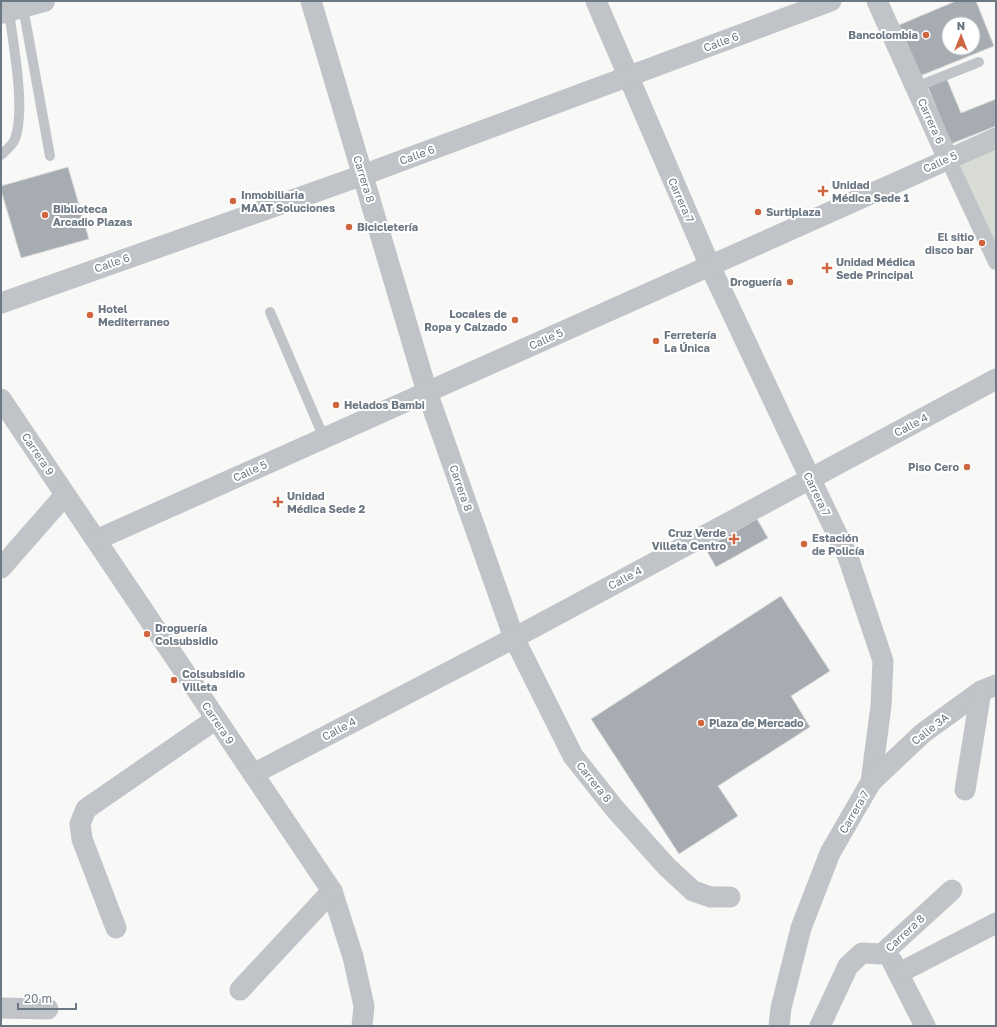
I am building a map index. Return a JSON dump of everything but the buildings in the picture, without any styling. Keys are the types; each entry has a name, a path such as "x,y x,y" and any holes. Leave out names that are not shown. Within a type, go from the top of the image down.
{"street":[{"path":"11,10 44,1"},
{"name":"Carrera 8","path":"311,1 427,392 514,638 573,756 615,809 667,867 693,891 710,897 730,897"},
{"name":"Carrera 7","path":"596,1 710,266 848,557 883,661 881,706 871,782 830,852 801,928 781,1008 779,1026"},
{"name":"Calle 6","path":"1,303 363,175 831,1"},
{"name":"Carrera 6","path":"877,1 996,262"},
{"name":"Calle 5","path":"96,540 996,138"},
{"name":"Calle 4","path":"253,774 514,638 996,379"},
{"name":"Carrera 9","path":"1,399 332,891 353,957 364,1006 362,1026"},
{"path":"1,568 65,495"},
{"path":"964,790 989,688"},
{"name":"Calle 3A","path":"871,782 923,733 989,688"},
{"path":"116,928 82,839 80,824 86,809 216,719"},
{"name":"Carrera 8","path":"820,1026 848,966 862,953 882,954 952,890"},
{"path":"240,990 332,891"},
{"path":"899,973 996,923"},
{"path":"882,954 893,961 925,1026"},
{"path":"1,1008 48,1009"}],"lane":[{"path":"1,155 15,141 19,120 18,88 11,10"},
{"path":"11,10 50,156"},
{"path":"916,87 979,62"},
{"path":"270,312 324,438"}],"shaded area":[{"path":"996,138 996,262 948,159"}],"place":[{"name":"Bancolombia","path":"926,35"},
{"name":"Unidad Médica Sede 1","path":"823,191"},
{"name":"Inmobiliaria MAAT Soluciones","path":"233,201"},
{"name":"Surtiplaza","path":"758,212"},
{"name":"Biblioteca Arcadio Plazas","path":"45,215"},
{"name":"Bicicletería","path":"349,227"},
{"name":"El sitio disco bar","path":"982,243"},
{"name":"Unidad Médica Sede Principal","path":"827,268"},
{"name":"Droguería","path":"790,282"},
{"name":"Hotel Mediterraneo","path":"90,315"},
{"name":"Locales de Ropa y Calzado","path":"515,320"},
{"name":"Ferretería La Única","path":"656,341"},
{"name":"Helados Bambi","path":"336,405"},
{"name":"Piso Cero","path":"967,467"},
{"name":"Unidad Médica Sede 2","path":"278,502"},
{"name":"Cruz Verde Villeta Centro","path":"734,539"},
{"name":"Estación de Policía","path":"804,544"},
{"name":"Droguería Colsubsidio","path":"147,634"},
{"name":"Colsubsidio Villeta","path":"174,680"},
{"name":"Plaza de Mercado","path":"701,723"}]}
